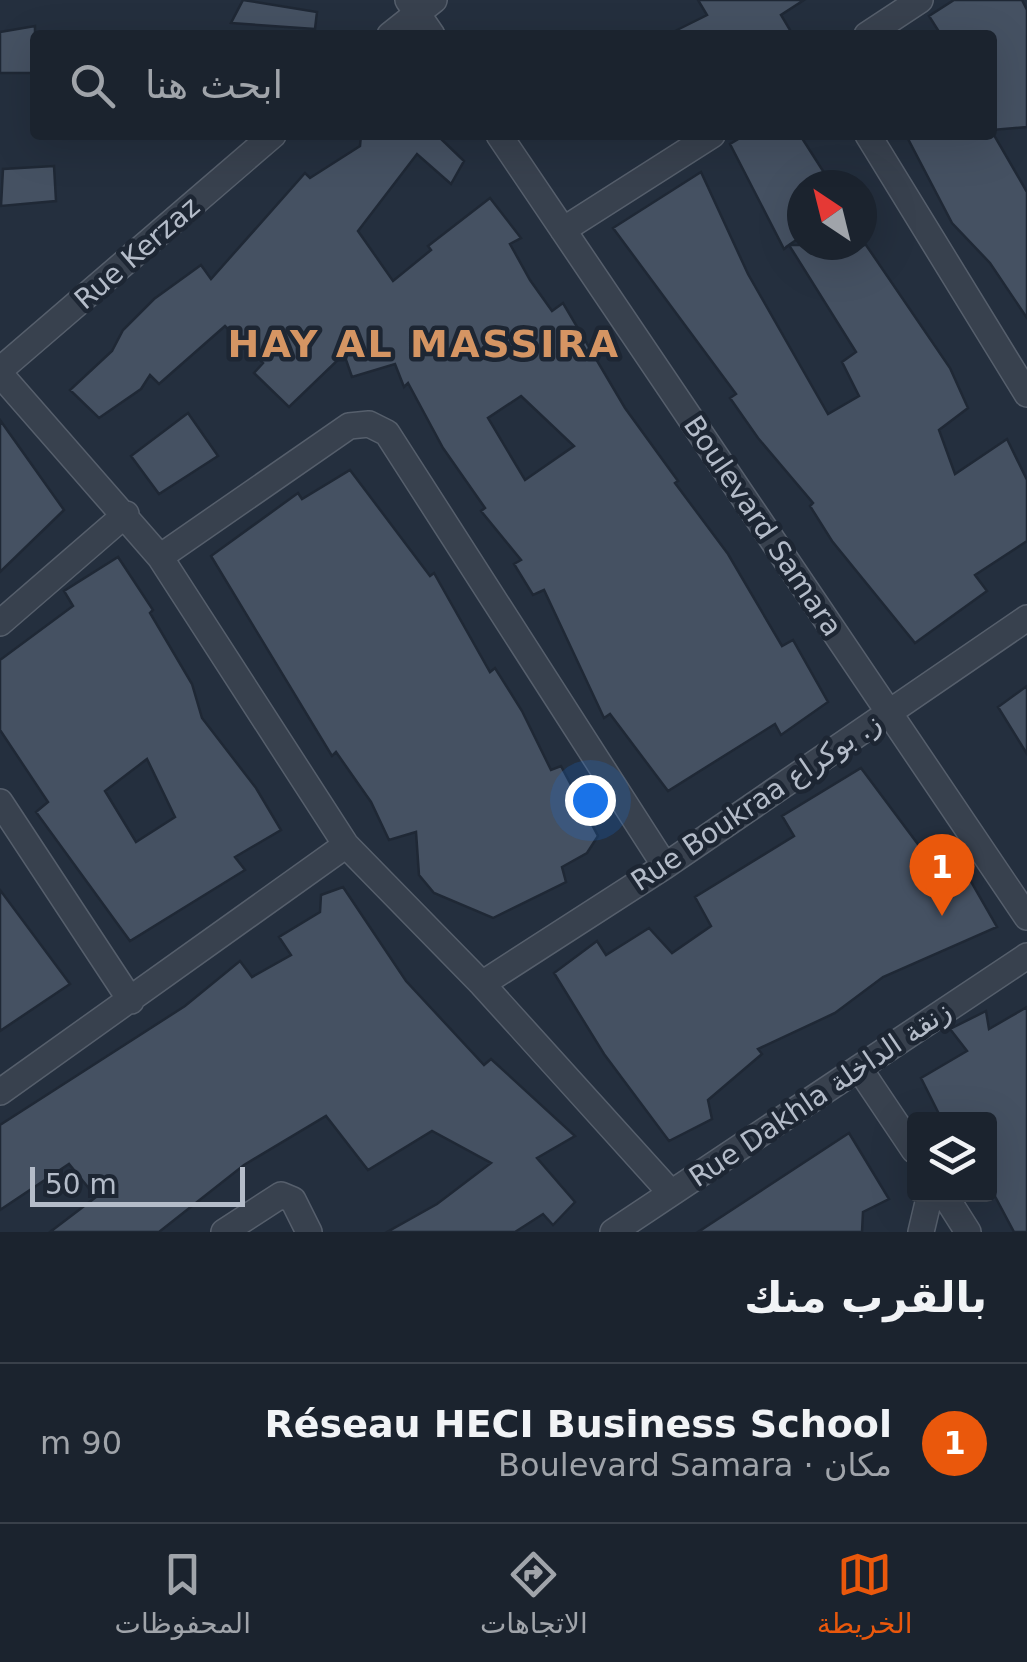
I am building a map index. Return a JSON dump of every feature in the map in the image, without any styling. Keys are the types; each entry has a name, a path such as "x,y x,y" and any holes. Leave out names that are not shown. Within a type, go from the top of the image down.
{"street":[{"path":"875,30 920,0"},
{"path":"395,30 420,4 430,30"},
{"name":"Rue Kerzaz","path":"0,372 267,140"},
{"name":"Boulevard Samara","path":"502,140 1027,918"},
{"path":"563,230 704,140"},
{"path":"871,140 1027,394"},
{"path":"0,372 160,557 346,845 482,984 671,1193"},
{"path":"160,557 350,426 368,424 387,433 665,866"},
{"path":"0,624 126,514"},
{"name":"Rue Boukraa ز. بوكراع","path":"482,984 665,866 1027,618"},
{"path":"0,802 131,1001"},
{"path":"0,1092 346,845"},
{"name":"Rue Dakhla زنقة الداخلة","path":"613,1232 1027,956"},
{"path":"858,1068 907,1140"},
{"path":"224,1232 281,1195 293,1200 308,1232"},
{"path":"921,1232 928,1202"},
{"path":"949,1202 968,1232"}],"building":[{"path":"243,0 317,12 315,29 231,23"},
{"path":"698,0 804,0 781,15 790,30 677,30 707,15"},
{"path":"954,0 1022,0 1027,10 1027,127 997,130 997,30 938,30 929,16"},
{"path":"35,26 35,30 30,30 30,73 0,73 0,32"},
{"path":"361,140 442,140 464,161 451,184 417,154 358,231 393,281 431,250 428,246 490,198 521,238 510,244 530,280 552,311 563,303 625,408 728,554 782,646 793,640 828,702 781,735 775,724 668,791 610,714 604,718 544,590 533,595 514,564 521,560 481,511 485,508 443,448 408,383 404,387 395,364 352,377 344,354 289,407 254,373 263,363 225,326 159,384 150,375 141,389 99,418 70,390 112,351 123,330 154,299 201,265 211,279 305,173 310,178 360,146","holes":["521,396 574,446 525,480 488,418"]},
{"path":"737,140 803,140 822,170 787,170 784,249 730,144"},
{"path":"909,140 997,140 1027,192 1027,318 990,263 952,223"},
{"path":"54,166 56,201 1,206 3,169"},
{"path":"701,172 748,274 828,414 859,396 842,362 856,352 798,260 876,260 950,368 968,408 939,430 955,474 1007,439 1027,480 1027,541 975,575 987,591 915,643 832,541 810,506 813,503 758,438 730,398 736,394 613,228"},
{"path":"188,413 218,456 159,494 131,456"},
{"path":"0,420 64,510 0,572"},
{"path":"350,470 430,576 434,573 490,672 495,668 522,711 551,770 561,766 598,836 587,853 562,867 566,882 493,918 434,893 419,875 416,832 389,840 371,802 336,752 332,756 211,556 298,493 302,499"},
{"path":"118,557 153,610 150,613 192,684 202,718 256,788 281,830 235,857 245,870 130,941 36,812 48,802 0,730 0,660 73,606 64,591","holes":["147,759 175,817 136,842 105,791"]},
{"path":"1027,686 1027,754 998,707"},
{"path":"861,768 938,871 958,859 997,927 883,977 835,1013 758,1049 762,1054 708,1100 712,1119 669,1141 604,1054 554,973 597,941 606,955 649,928 672,953 711,926 695,897 794,836 782,816"},
{"path":"343,887 406,981 484,1065 491,1059 575,1136 537,1158 575,1202 553,1225 543,1214 515,1232 387,1232 437,1204 491,1163 432,1131 368,1170 326,1116 244,1165 159,1232 50,1232 96,1197 69,1164 0,1210 0,1125 185,1006 240,961 252,977 291,955 279,937 320,912 321,895"},
{"path":"0,890 70,984 0,1031"},
{"path":"1027,1007 1027,1232 1014,1232 997,1200 997,1112 938,1112 921,1078 967,1051 950,1029 986,1011 989,1029"},
{"path":"849,1133 889,1199 863,1212 862,1232 698,1232"}],"place":[{"name":"Réseau HECI Business School","path":"942,916"}],"district":[{"name":"HAY AL MASSIRA","path":"424,344"}]}
